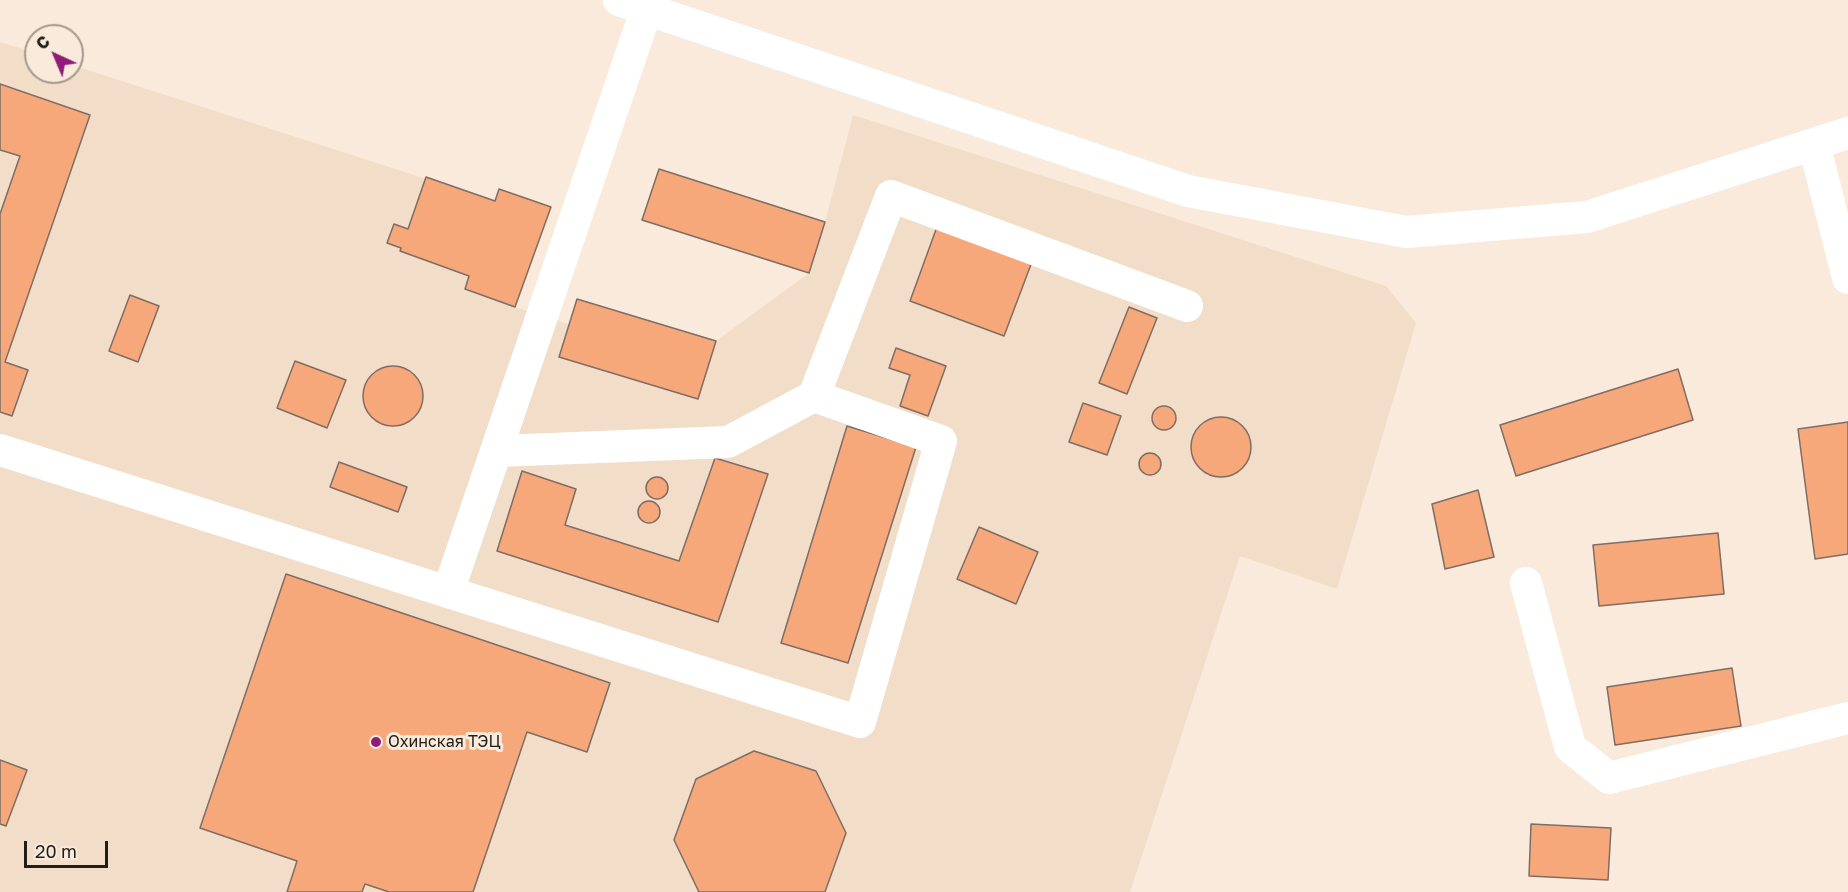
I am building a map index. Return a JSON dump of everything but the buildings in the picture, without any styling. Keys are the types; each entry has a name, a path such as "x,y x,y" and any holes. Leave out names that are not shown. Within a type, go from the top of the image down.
{"street":[{"path":"448,592 498,451 541,315 633,4 1188,191 1406,232 1587,217 1848,134"},
{"path":"1814,144 1848,278"},
{"path":"498,451 728,442 814,396 891,196 1187,306"},
{"path":"0,450 860,722 941,441 814,396"},
{"path":"1526,583 1570,747 1609,778 1848,718"}],"shaded area":[{"name":"Охинская ТЭЦ","path":"0,42 24,49 24,84 84,84 84,69 495,201 499,189 551,207 515,307 568,324 577,299 716,341 809,273 853,115 1386,286 1416,323 1337,589 1240,556 1130,892 0,892"}],"place":[{"name":"Охинская ТЭЦ","path":"376,742"}]}
